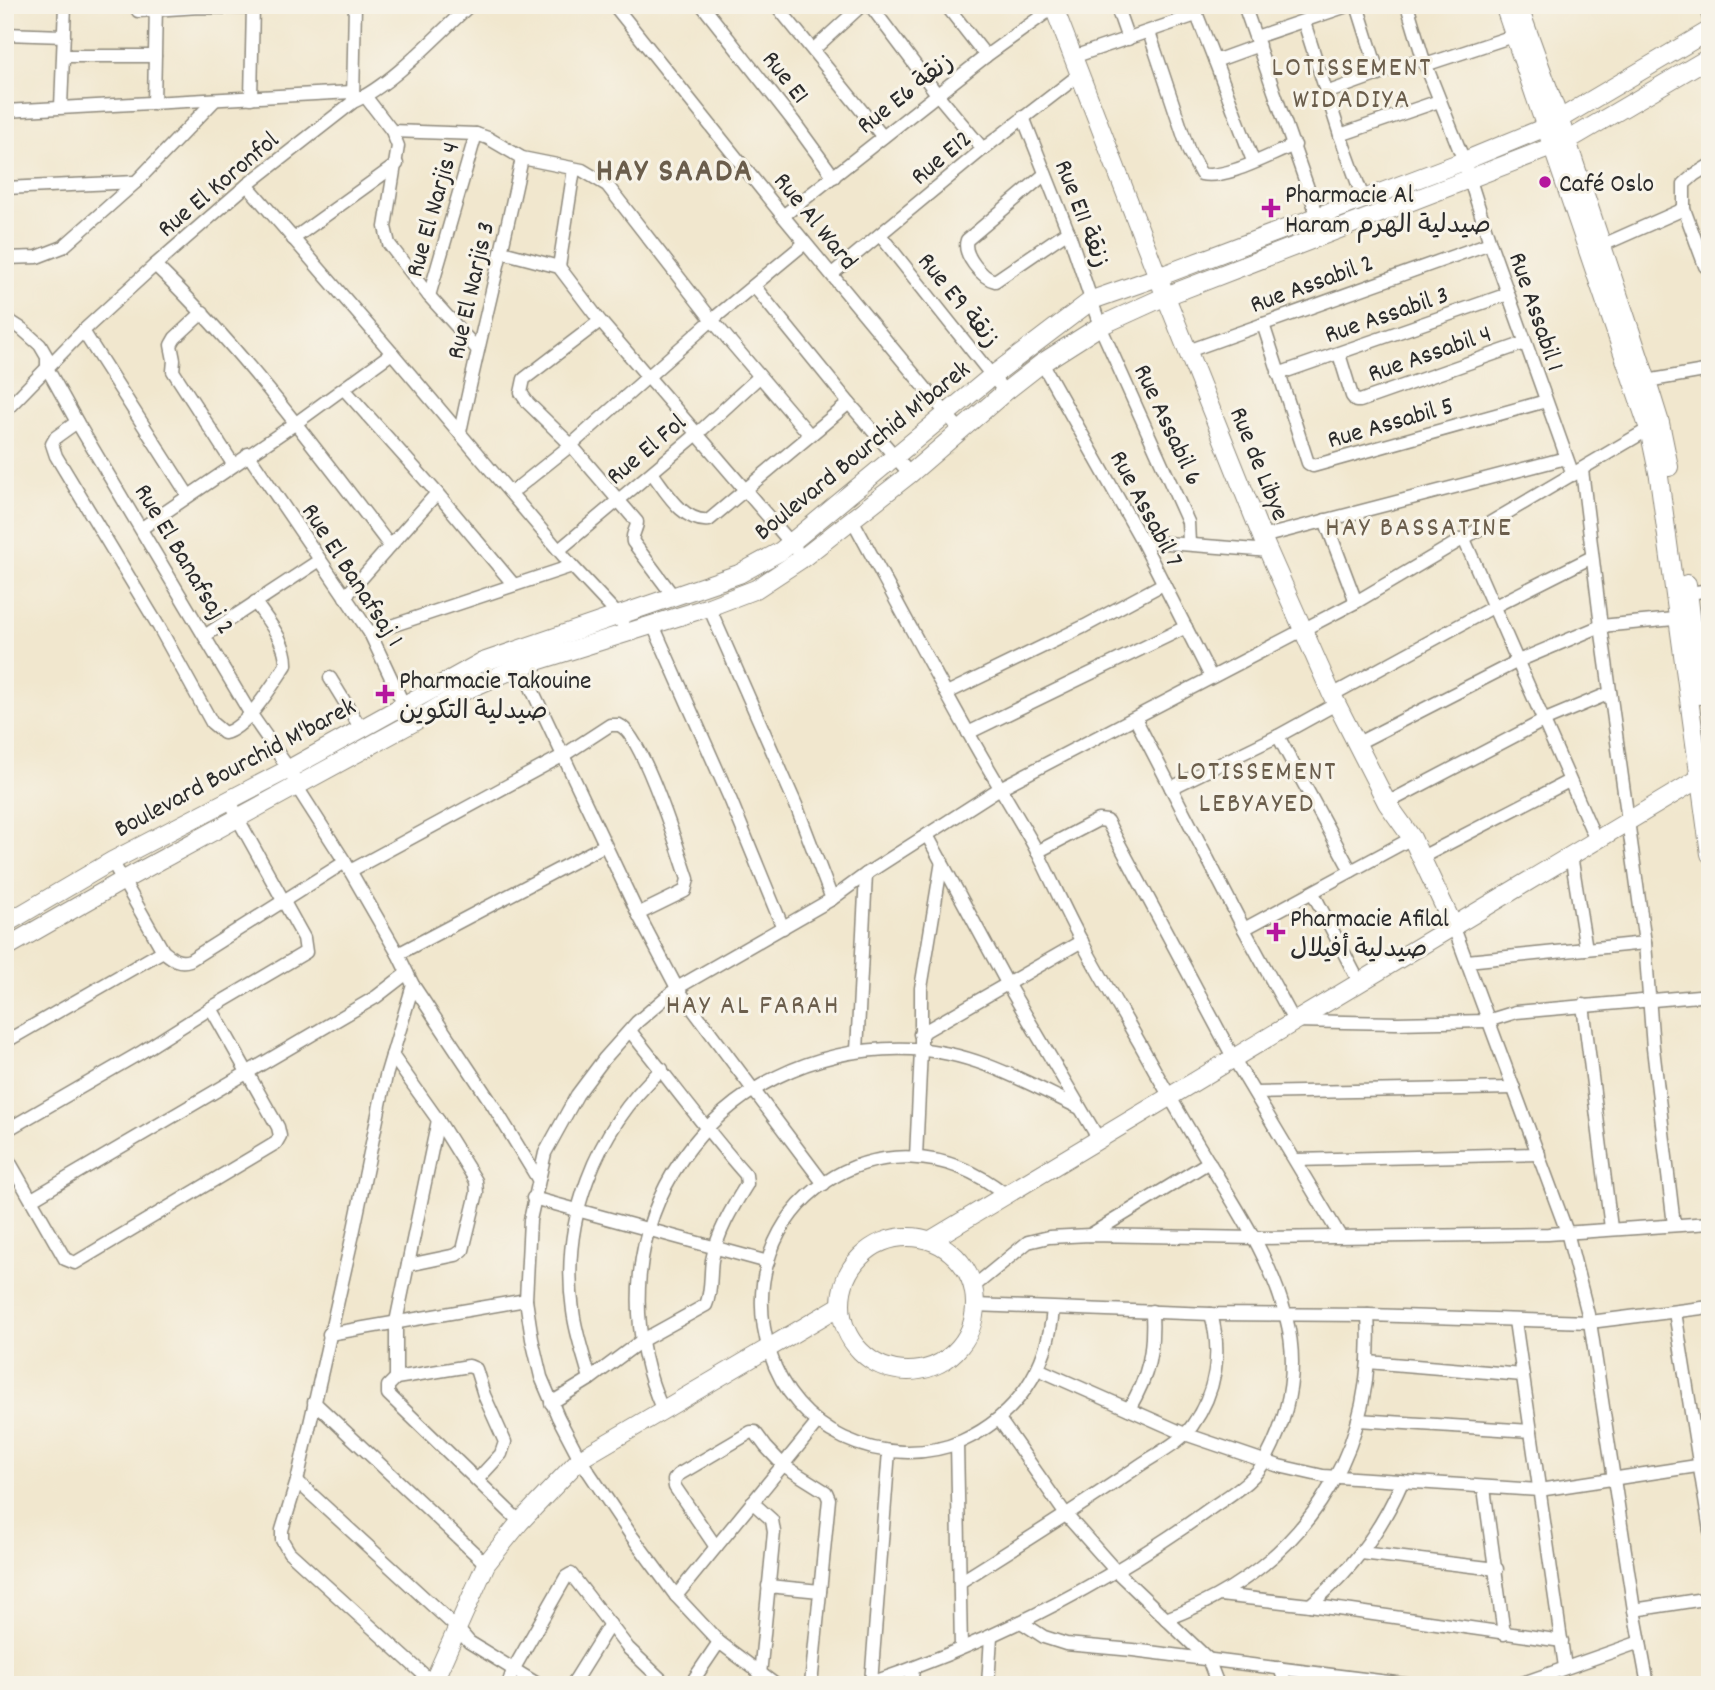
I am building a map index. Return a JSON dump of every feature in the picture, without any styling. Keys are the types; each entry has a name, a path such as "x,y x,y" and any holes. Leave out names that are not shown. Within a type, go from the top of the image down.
{"main road":[{"path":"1504,5 1513,36 1560,143 1655,426 1685,617 1705,775 1710,854"},
{"path":"1518,5 1552,123"},
{"name":"Rue de Libye","path":"1054,6 1158,277 1266,544 1356,744 1387,803 1412,838 1453,925"},
{"name":"Boulevard Bourchid M'barek","path":"5,948 412,723 517,658 617,614 750,570 771,559 992,376 1092,300 1464,161 1552,123 1710,30"},
{"name":"Boulevard Bourchid M'barek","path":"5,924 112,861 289,769 360,727 480,663 517,658 653,625 756,589 803,558 910,474 1042,363 1100,326 1166,296 1560,143 1710,57"},
{"path":"1685,617 1710,761"},
{"path":"931,1240 1705,775"},
{"path":"910,1237 931,1240 959,1261 972,1287 975,1305 967,1335 954,1354 927,1369 904,1372 882,1367 857,1349 845,1329 840,1306 845,1279 865,1252 883,1241 910,1237"},
{"path":"432,1684 486,1564 520,1522 580,1459 840,1306"}],"street":[{"path":"61,107 65,5"},
{"path":"355,5 357,97 392,131 476,134 522,158 582,170 607,185 712,320 809,435"},
{"name":"Rue El Koronfol","path":"5,411 83,331 155,265 357,97 401,68 470,5"},
{"name":"Rue Al Ward","path":"614,5 805,243 960,430"},
{"name":"Rue E1","path":"702,5 834,177"},
{"path":"776,5 883,137"},
{"path":"813,50 862,5"},
{"path":"870,5 937,94 984,149"},
{"path":"946,5 986,56"},
{"path":"1116,5 1128,39"},
{"path":"1244,5 1325,236"},
{"path":"1215,61 1257,41 1350,5"},
{"path":"1357,5 1379,75"},
{"name":"Rue Assabil 1","path":"1407,5 1424,62 1464,161 1490,243 1566,457 1577,472 1592,556 1645,943 1658,1102 1674,1225"},
{"path":"1705,5 1710,21"},
{"name":"Rue E6 زنقة","path":"783,215 1054,6"},
{"path":"138,11 156,7 253,7 251,98"},
{"path":"154,103 156,7"},
{"path":"1073,57 1149,32 1195,10 1253,162"},
{"path":"1304,22 1363,198"},
{"path":"1149,32 1189,152 1201,174 1216,175 1295,145"},
{"path":"5,34 64,36"},
{"path":"1326,93 1513,36"},
{"path":"64,56 155,56"},
{"name":"Rue E12","path":"832,274 1023,117 1079,75"},
{"path":"5,111 251,98 357,97"},
{"path":"5,258 37,257 63,247 136,182 215,100"},
{"path":"1340,135 1439,101"},
{"name":"Rue E11 زنقة","path":"1023,117 1068,231 1100,326"},
{"name":"Rue El Narjis 4","path":"392,131 398,146 385,235 388,244 429,296 477,349"},
{"name":"Rue El Narjis 4","path":"429,296 476,134"},
{"name":"Rue El Narjis 3","path":"460,432 522,158"},
{"path":"293,239 397,164"},
{"path":"1710,165 1687,179 1684,184 1684,208 1705,266 1710,271"},
{"path":"559,267 574,169"},
{"path":"1045,174 973,234 965,247 987,278 995,281 1068,231"},
{"path":"5,188 136,182"},
{"path":"247,186 393,353 572,566 617,614 626,632"},
{"path":"1594,249 1684,208"},
{"name":"Rue E9 زنقة","path":"880,235 1005,392"},
{"path":"511,493 571,445 712,320 805,243"},
{"name":"Rue Assabil 2","path":"1188,351 1490,243"},
{"path":"502,252 559,267 600,321 803,558"},
{"path":"155,265 204,312 296,423 390,546"},
{"path":"754,286 910,474"},
{"name":"Rue Assabil 3","path":"1278,374 1508,294"},
{"path":"204,312 175,338 171,345 173,370 233,464"},
{"name":"Rue El Banafsaj 2","path":"5,318 40,345 47,357 47,368 77,422 250,713 289,769 410,979 538,1179"},
{"path":"600,321 529,375 522,384 522,393 528,403 571,445 637,522 632,536 636,546 674,597"},
{"name":"Rue Assabil 5","path":"1263,324 1307,463 1313,466 1546,401"},
{"name":"Rue Assabil 6","path":"1100,326 1185,513 1190,530 1189,543"},
{"path":"83,331 188,495"},
{"name":"Rue Assabil 4","path":"1339,354 1352,396 1356,401 1360,401 1525,343"},
{"path":"142,528 393,353"},
{"name":"Rue Assabil 7","path":"1042,363 1142,541 1211,677"},
{"path":"1640,382 1710,370"},
{"name":"Rue El Fol","path":"559,550 696,435 759,377"},
{"path":"344,389 514,585"},
{"path":"652,473 677,506 692,517 709,520 849,403"},
{"path":"77,422 56,437 52,444 53,450 159,627 212,723 221,732 228,733 250,713 286,665 283,645 255,602"},
{"path":"776,1685 719,1642 676,1596 580,1459 551,1403 537,1366 526,1300 528,1236 533,1198 545,1153 570,1105 604,1059 658,1002 677,988 832,899 866,874 1000,788 1356,602 1655,426"},
{"name":"Rue El Banafsaj 1","path":"248,454 370,633 412,723"},
{"path":"1142,541 1266,544 1325,520 1566,457"},
{"path":"345,597 437,494"},
{"path":"852,519 968,733 1037,852 1082,941 1169,1095 1256,1238 1278,1286 1293,1353 1292,1386 1280,1429 1266,1460 1253,1476 1220,1502 1165,1540 1021,1622 913,1669 868,1684 890,1451"},
{"path":"1325,520 1356,602"},
{"path":"1464,539 1596,840"},
{"path":"1171,788 1278,736 1334,699 1493,607 1592,556"},
{"path":"206,635 320,560"},
{"path":"370,633 572,566"},
{"path":"947,693 1085,626 1163,584"},
{"path":"1682,594 1710,590"},
{"path":"709,607 796,805 832,899"},
{"path":"1356,744 1518,661 1601,626 1685,617"},
{"path":"653,625 731,801 783,928"},
{"path":"968,733 1186,628"},
{"path":"517,658 638,914 677,988 824,1184"},
{"path":"330,678 360,727"},
{"path":"1387,803 1543,721 1610,693"},
{"path":"1135,718 1294,1021 1487,1021 1516,1012 1710,995"},
{"path":"112,861 163,951 174,960 190,960 347,866 564,755 610,725 624,727 631,735 662,803 689,884 685,891 638,914"},
{"path":"1278,736 1351,872"},
{"path":"1422,858 1569,781"},
{"path":"5,1131 306,952 304,938 238,819 230,799"},
{"path":"1037,852 1098,820 1107,821 1234,1059 1340,1237"},
{"path":"927,835 1008,985 1098,1139"},
{"path":"1244,929 1412,838"},
{"path":"398,954 605,845"},
{"path":"1571,855 1586,949"},
{"path":"916,1157 924,959 942,861"},
{"path":"857,1051 866,874"},
{"path":"1313,893 1359,982"},
{"path":"1453,925 1567,1232 1590,1322 1648,1685"},
{"path":"919,1034 1082,941"},
{"path":"1467,961 1645,943"},
{"path":"5,1042 163,951"},
{"path":"410,979 297,1481 282,1530 282,1541 285,1548 432,1684"},
{"path":"32,1199 376,996 410,979"},
{"path":"1583,1005 1611,1228"},
{"path":"5,1154 65,1259 75,1263 276,1143 280,1132 249,1071 211,1008"},
{"path":"551,1403 590,1379 641,1341 706,1305 715,1247 725,1220 748,1181 746,1175 706,1130 662,1069 630,1031"},
{"path":"663,1411 647,1370 638,1308 639,1281 648,1230 672,1176 706,1130 752,1090 802,1065 857,1051 921,1050 971,1058 1080,1108"},
{"path":"392,1055 473,1175 477,1192 463,1250 456,1255 408,1265"},
{"path":"590,1379 577,1332 572,1298 571,1263 577,1209 607,1137 635,1096 662,1069"},
{"path":"1255,1093 1514,1088"},
{"path":"396,1378 396,1322 438,1120"},
{"path":"1296,1160 1539,1154"},
{"path":"1005,1194 979,1175 964,1168 916,1157 876,1160 836,1176 803,1202 785,1224 768,1262 762,1301 769,1350 784,1386 799,1405 818,1422 857,1443 890,1451 916,1452 957,1443 999,1419 1021,1396 1038,1369 1049,1340 1053,1309"},
{"path":"1090,1235 1209,1162"},
{"path":"533,1198 768,1262"},
{"path":"972,1287 1028,1242 1049,1237 1340,1237 1567,1232 1710,1223"},
{"path":"329,1334 526,1300"},
{"path":"975,1305 1210,1314 1368,1315 1590,1322 1710,1307"},
{"path":"1129,1409 1142,1387 1150,1363 1154,1337 1152,1311"},
{"path":"1675,1312 1705,1465 1710,1531"},
{"path":"960,1582 1067,1516 1185,1434 1205,1402 1214,1378 1217,1343 1210,1314"},
{"path":"1166,1619 1220,1595 1264,1565 1292,1538 1316,1508 1335,1477 1358,1420 1368,1362 1368,1315"},
{"path":"1515,1321 1565,1667"},
{"path":"1368,1362 1523,1376"},
{"path":"477,1480 501,1454 505,1442 484,1395 476,1369 469,1366 396,1378 388,1386 388,1395 520,1522"},
{"path":"1038,1369 1185,1434 1296,1471 1335,1477 1539,1490 1705,1465"},
{"path":"314,1402 486,1564"},
{"path":"999,1419 1067,1516 1115,1570 1208,1659 1218,1685"},
{"path":"1358,1420 1531,1431"},
{"path":"676,1596 818,1422"},
{"path":"716,1548 673,1483 676,1477 753,1431 783,1465 824,1489 828,1495 811,1685"},
{"path":"957,1443 961,1648"},
{"path":"297,1481 469,1642 539,1685"},
{"path":"1310,1605 1337,1581 1361,1553 1384,1519 1402,1482"},
{"path":"1484,1488 1504,1634"},
{"path":"752,1502 774,1524 760,1675"},
{"path":"1361,1553 1497,1569"},
{"path":"508,1685 513,1670 569,1574 574,1575 628,1648 667,1685"},
{"path":"768,1586 820,1591"},
{"path":"1220,1595 1562,1641"},
{"path":"1634,1610 1710,1598"},
{"path":"1021,1622 1044,1637 1066,1644 1280,1668 1349,1681 1412,1685"},
{"path":"572,1685 610,1624"},
{"path":"988,1685 991,1636"},
{"path":"690,1685 719,1642"},
{"path":"1517,1685 1640,1642"},
{"path":"1280,1668 1286,1685"},
{"path":"911,1685 913,1669"}],"place":[{"name":"Café Oslo","path":"1545,182"},
{"name":"Pharmacie Al Haram صيدلية الهرم","path":"1271,208"},
{"name":"Pharmacie Takouine صيدلية التكوين","path":"385,694"},
{"name":"Pharmacie Afilal صيدلية أفيلال","path":"1276,932"}],"district":[{"name":"LOTISSEMENT WIDADIYA","path":"1352,81"},
{"name":"HAY SAADA","path":"675,168"},
{"name":"HAY BASSATINE","path":"1419,525"},
{"name":"LOTISSEMENT LEBYAYED","path":"1257,785"},
{"name":"HAY AL FARAH","path":"753,1003"}]}
